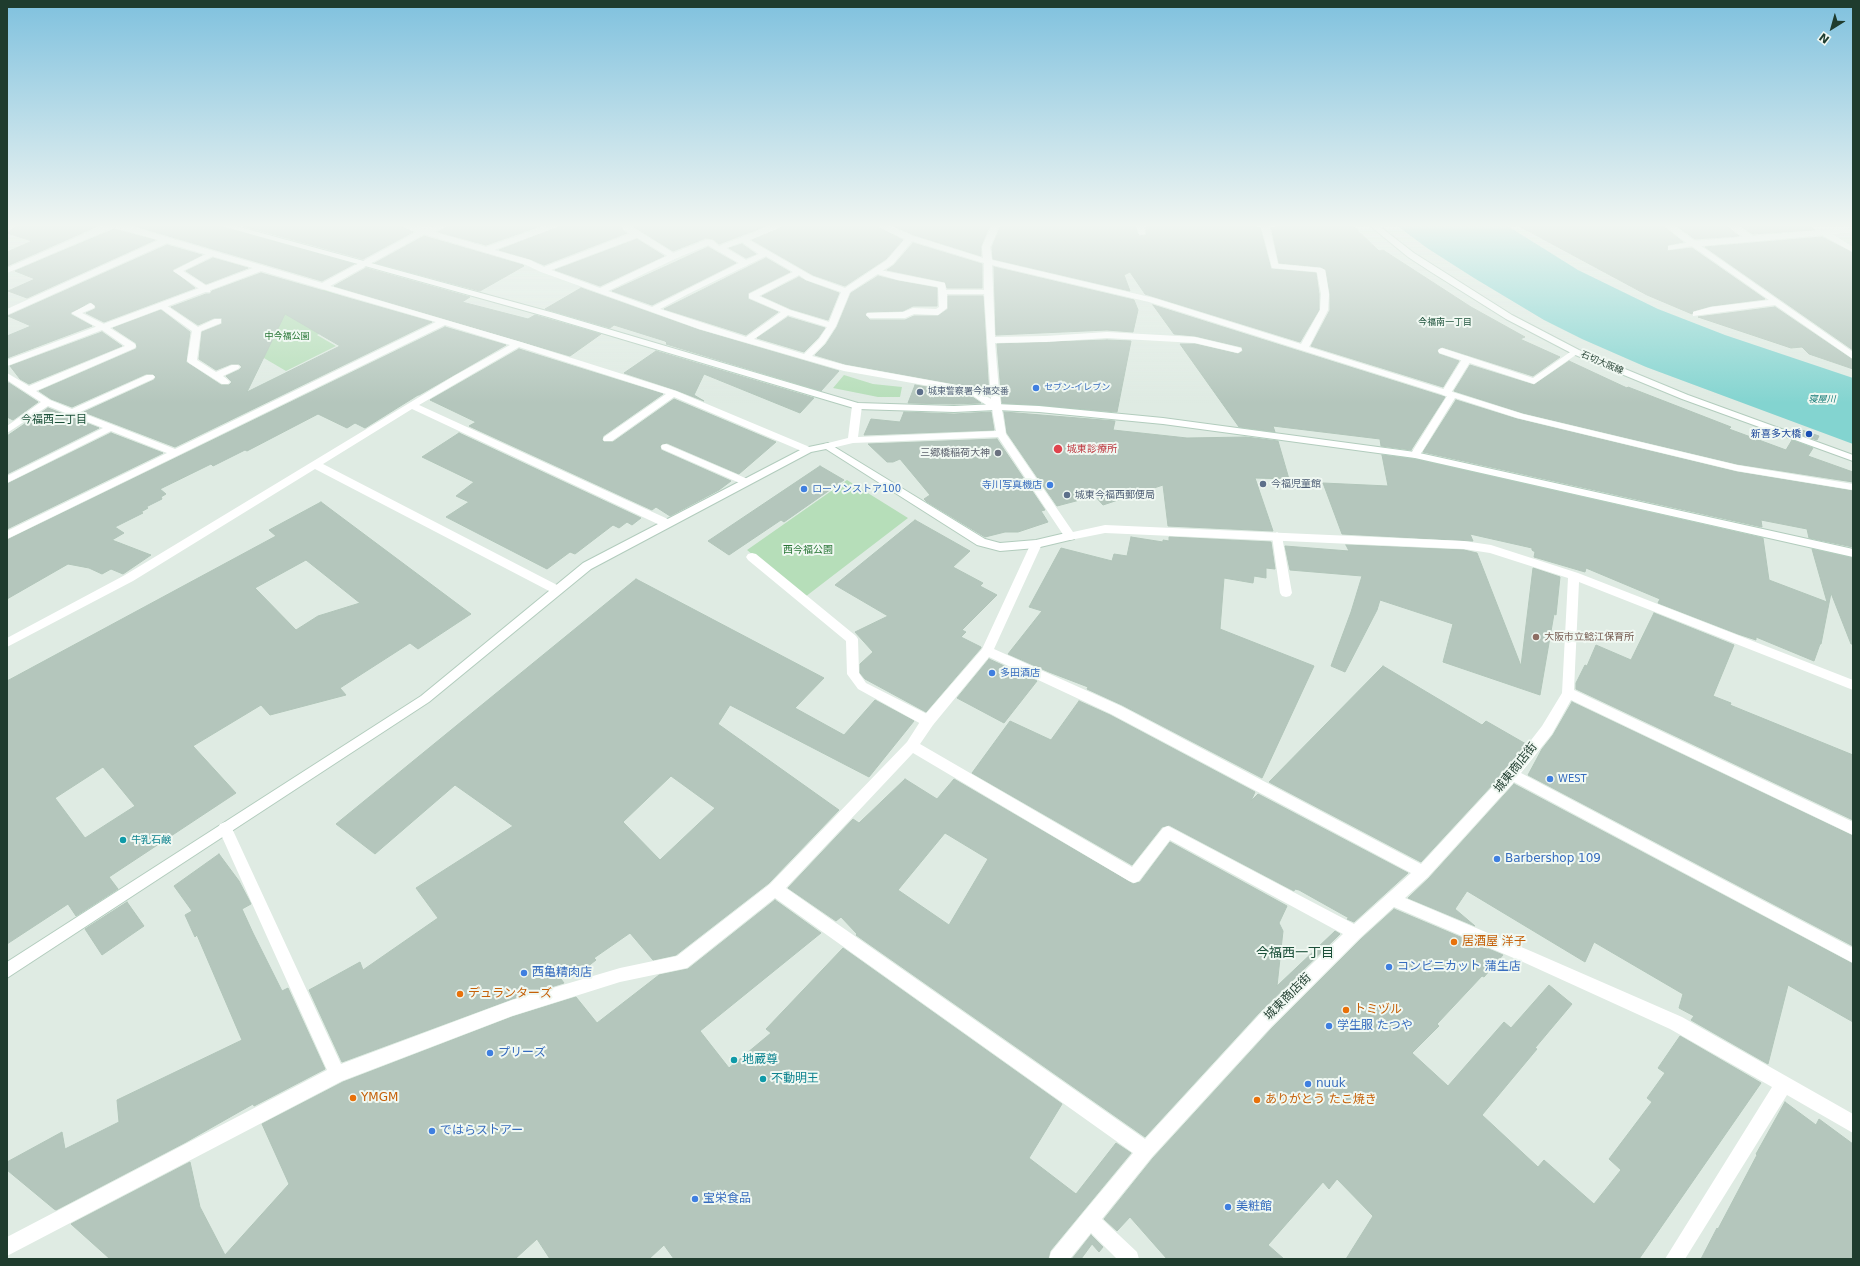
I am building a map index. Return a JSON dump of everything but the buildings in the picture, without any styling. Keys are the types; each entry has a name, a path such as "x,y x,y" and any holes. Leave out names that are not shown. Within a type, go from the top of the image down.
{"street":[{"path":"7,312 69,284"},
{"path":"197,284 207,290"},
{"path":"7,363 222,284"},
{"path":"316,284 518,344 673,393 808,450"},
{"path":"323,286 327,284"},
{"path":"438,284 551,315 857,406 954,410 996,407 1039,409 1135,418 1415,455 1853,553"},
{"path":"582,284 652,310 746,340 844,368 972,391 996,407"},
{"path":"601,291 615,284"},
{"path":"652,310 701,284"},
{"path":"775,284 752,296 788,312 832,326"},
{"path":"826,284 846,291"},
{"path":"806,357 822,341 832,326 846,291 857,284"},
{"path":"870,315 905,315 913,311 938,312 943,308 943,292 941,292 942,285 937,284"},
{"path":"988,284 996,407 1001,434 1070,536"},
{"path":"1083,284 1152,300 1236,338"},
{"path":"1304,347 1315,331 1324,310 1325,294 1323,284"},
{"name":"石切大阪線","path":"1457,284 1509,317 1576,352 1685,397 1853,458"},
{"path":"1750,284 1853,356"},
{"path":"943,292 988,292"},
{"path":"1696,314 1711,310 1776,302"},
{"path":"29,390 132,346 103,327 75,313 91,306"},
{"path":"163,306 197,330"},
{"path":"746,340 788,312"},
{"path":"197,330 218,321"},
{"path":"7,536 444,322"},
{"path":"197,330 192,361 225,382"},
{"path":"991,340 1046,339 1108,335 1195,340 1236,338 1304,347 1520,416 1737,468 1853,486"},
{"path":"1236,338 1238,350"},
{"path":"7,643 128,578 518,344"},
{"path":"1442,351 1534,381 1576,352"},
{"path":"1415,455 1467,359"},
{"path":"216,376 235,367"},
{"path":"72,412 150,377"},
{"path":"9,380 29,390 47,402 175,453"},
{"path":"608,439 673,393"},
{"path":"7,430 47,402"},
{"path":"413,406 666,523"},
{"path":"853,440 857,406"},
{"path":"7,480 112,427"},
{"path":"7,970 425,699 587,566 666,523 808,450 853,440 1001,434"},
{"path":"828,446 981,542 1000,547 1036,544 1105,529 1464,544 1491,549 1574,576 1853,685"},
{"path":"666,447 746,482"},
{"path":"316,465 557,590"},
{"path":"1277,536 1286,593"},
{"path":"7,1247 337,1074 512,1008 620,975 681,963 775,889 912,746 928,721 987,651 1036,544"},
{"path":"752,557 852,639 853,674 862,686 928,721"},
{"path":"1574,576 1568,693 1853,829"},
{"path":"987,651 1116,710 1423,872"},
{"name":"城東商店街","path":"1058,1259 1089,1219 1146,1151 1265,1021 1391,900 1423,872 1512,775 1547,730 1568,693"},
{"path":"912,746 1134,876 1168,832 1355,934"},
{"path":"1512,775 1853,956"},
{"path":"225,828 337,1074"},
{"path":"775,889 1146,1151"},
{"path":"1391,900 1528,957 1676,1023 1853,1124"},
{"path":"1674,1259 1784,1084"},
{"path":"1089,1219 1130,1259"}],"green space":[{"name":"中今福公園","path":"324,290 342,296 333,328 317,335 336,346 286,371 223,334"},
{"path":"844,375 873,384 902,387 900,397 878,397 833,388"},
{"name":"西今福公園","path":"847,480 908,518 805,597 747,550"}],"water":[{"name":"寝屋川","path":"1484,284 1607,284 1658,309 1725,335 1853,378 1853,444 1646,367 1582,339 1544,320"}],"place":[{"name":"セブン-イレブン","path":"1036,388"},
{"name":"城東警察署今福交番","path":"920,392"},
{"name":"新喜多大橋","path":"1809,434"},
{"name":"城東診療所","path":"1058,449"},
{"name":"三郷橋稲荷大神","path":"998,453"},
{"name":"今福児童館","path":"1263,484"},
{"name":"寺川写真機店","path":"1050,485"},
{"name":"ローソンストア100","path":"804,489"},
{"name":"城東今福西郵便局","path":"1067,495"},
{"name":"大阪市立鯰江保育所","path":"1536,637"},
{"name":"多田酒店","path":"992,673"},
{"name":"WEST","path":"1550,779"},
{"name":"牛乳石鹸","path":"123,840"},
{"name":"Barbershop 109","path":"1497,859"},
{"name":"居酒屋 洋子","path":"1454,942"},
{"name":"コンビニカット 蒲生店","path":"1389,967"},
{"name":"西亀精肉店","path":"524,973"},
{"name":"デュランターズ","path":"460,994"},
{"name":"トミヅル","path":"1346,1010"},
{"name":"学生服 たつや","path":"1329,1026"},
{"name":"プリーズ","path":"490,1053"},
{"name":"地蔵尊","path":"734,1060"},
{"name":"不動明王","path":"763,1079"},
{"name":"nuuk","path":"1308,1084"},
{"name":"YMGM","path":"353,1098"},
{"name":"ありがとう たこ焼き","path":"1257,1100"},
{"name":"ではらストアー","path":"432,1131"},
{"name":"宝栄食品","path":"695,1199"},
{"name":"美粧館","path":"1228,1207"}],"district":[{"name":"今福南一丁目","path":"1445,323"},
{"name":"今福西二丁目","path":"54,420"},
{"name":"今福西一丁目","path":"1295,954"}]}
